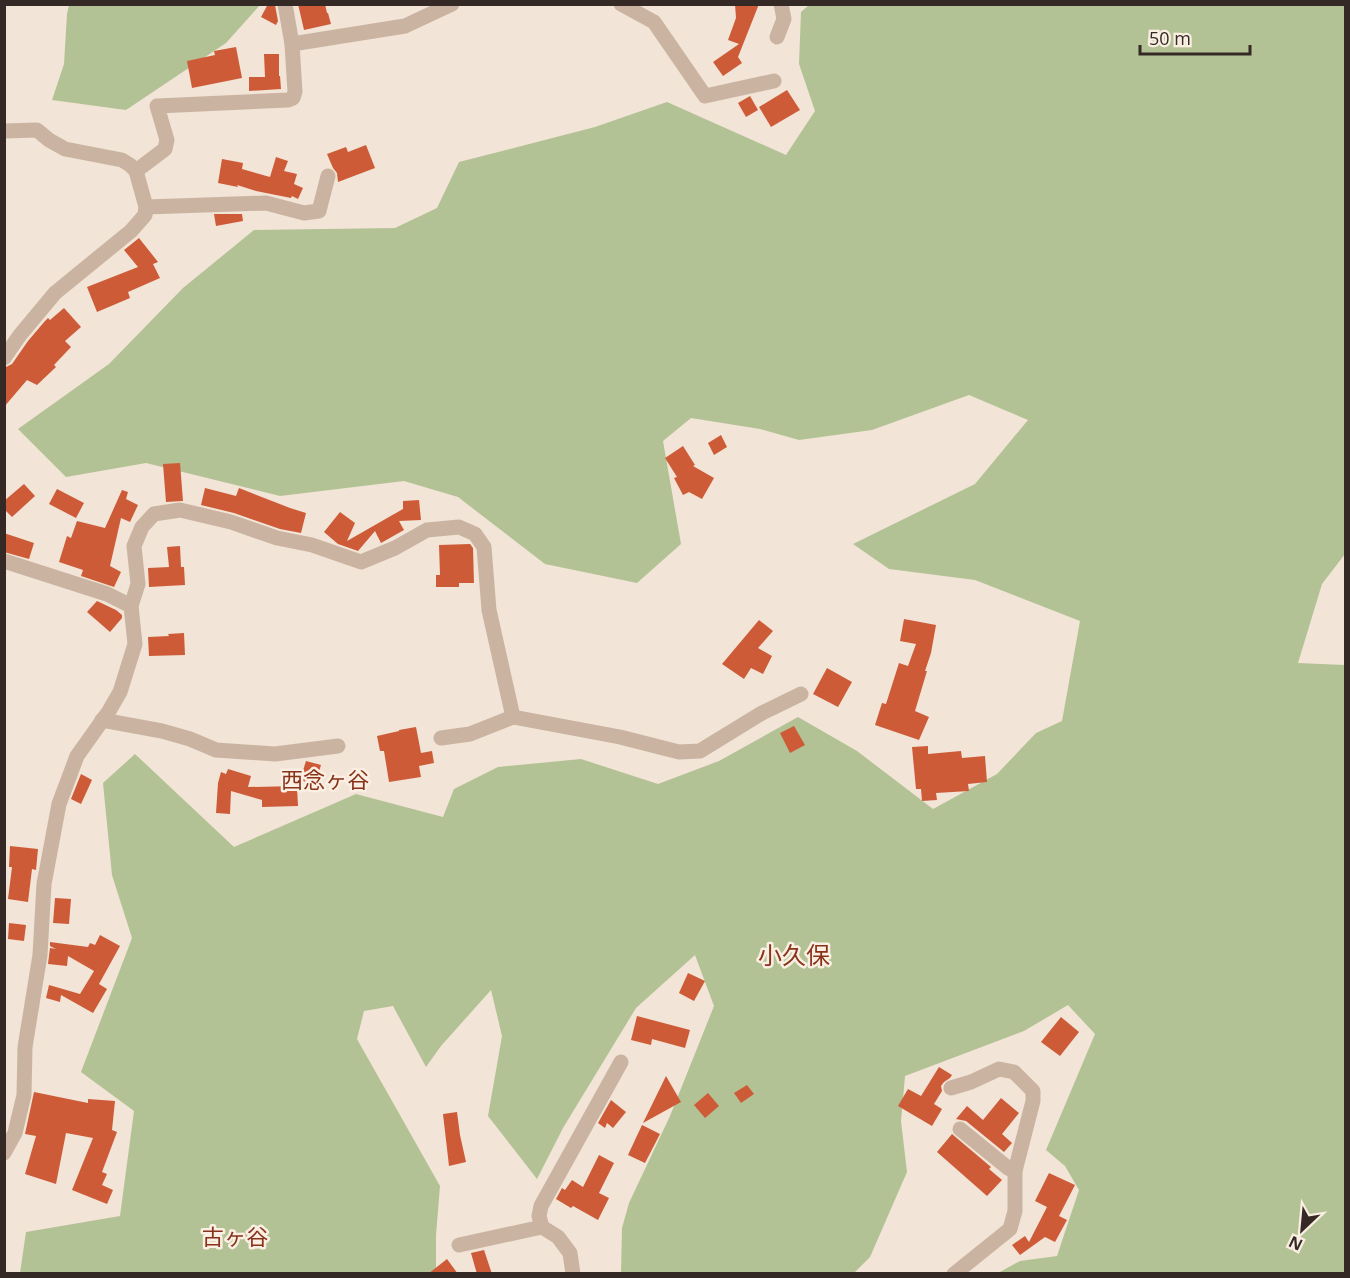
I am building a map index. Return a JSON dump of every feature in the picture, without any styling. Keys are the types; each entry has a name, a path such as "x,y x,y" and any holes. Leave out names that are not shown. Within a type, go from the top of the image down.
{"street":[{"path":"136,171 165,149 167,140 158,106 293,98 295,92 292,44 285,4"},
{"path":"292,44 405,26 452,4"},
{"path":"621,4 654,22 705,96 774,81"},
{"path":"777,37 784,19 781,4"},
{"path":"4,131 37,130 65,149 122,160 136,171 146,207 145,215 131,231 55,293 4,358"},
{"path":"146,207 266,203 304,213 319,211 328,176"},
{"path":"4,1153 15,1133 24,1095 25,1047 40,956 44,884 59,804 76,756 110,711 120,692 135,644 131,606 138,584 134,546 142,527 154,514 180,510 231,522 277,538 312,544 360,562 395,548 427,530 459,527 475,534 484,547 489,610 513,717"},
{"path":"4,561 107,594 131,606"},
{"path":"441,738 470,734 513,717 620,737 679,752 700,751 762,713 801,694"},
{"path":"102,720 162,731 216,750 275,754 338,746"},
{"path":"573,1274 570,1253 558,1237 542,1227 539,1216 541,1206 621,1062"},
{"path":"951,1088 999,1070 1014,1072 1033,1091 1033,1101 1015,1171 1015,1211 1010,1229 954,1274"},
{"path":"960,1129 1008,1168 1015,1171"},
{"path":"459,1245 542,1227"}],"green space":[{"path":"69,5 260,5 226,43 126,110 52,100 64,64"},
{"path":"809,5 1345,5 1345,554 1322,584 1298,663 1345,665 1345,1273 998,1273 1020,1261 1057,1256 1079,1190 1065,1166 1046,1150 1095,1034 1068,1005 1024,1031 905,1076 901,1121 907,1172 870,1257 854,1273 621,1273 622,1228 629,1203 670,1116 714,1006 695,955 636,1008 563,1128 537,1179 488,1116 502,1036 491,990 441,1046 426,1067 393,1006 364,1011 357,1039 440,1186 436,1273 20,1273 26,1232 120,1216 134,1111 81,1072 132,938 112,875 103,783 135,754 234,847 356,794 443,817 454,789 498,767 581,759 658,784 719,761 798,717 857,751 933,809 997,774 1036,733 1062,721 1080,621 975,580 889,569 853,544 975,484 1028,420 969,395 872,430 799,440 760,429 691,418 663,441 681,544 637,583 545,564 458,497 404,481 280,496 146,463 66,477 18,429 109,364 183,288 254,230 395,228 437,208 459,162 595,127 667,102 786,155 815,111 799,64 801,12"}],"building":[{"path":"268,4 275,5 278,21 276,25 261,17"},
{"path":"298,4 325,4 331,24 304,30"},
{"path":"735,4 759,4 738,57 742,63 723,76 713,62 739,44 728,40 736,18"},
{"path":"236,47 242,78 192,88 187,61 215,55 214,51"},
{"path":"264,54 279,54 281,89 249,91 249,77 265,77"},
{"path":"787,90 800,110 771,127 759,107"},
{"path":"750,96 758,110 746,117 738,103"},
{"path":"366,145 375,168 338,182 337,173 327,154 346,147 348,152"},
{"path":"276,157 288,161 284,171 297,174 294,184 303,188 298,199 218,183 222,159 243,163 242,169 270,177"},
{"path":"214,214 242,214 243,221 216,226"},
{"path":"139,238 158,262 153,264 160,278 128,292 130,298 97,312 87,287 138,267 124,250"},
{"path":"64,308 81,327 65,341 71,347 54,365 56,367 37,385 27,380 4,407 4,368 12,364 48,318 50,320"},
{"path":"721,435 727,447 714,455 708,443"},
{"path":"683,446 695,465 693,466 714,478 702,499 689,492 683,495 674,478 677,477 665,458"},
{"path":"180,463 183,501 166,502 163,464"},
{"path":"24,484 35,496 12,517 4,509 4,501"},
{"path":"205,488 236,496 239,488 306,513 301,533 280,529 234,513 201,505"},
{"path":"57,489 84,503 76,518 49,504"},
{"path":"122,490 128,492 126,499 138,505 130,522 121,518 110,566 121,572 114,587 81,576 83,570 59,562 67,536 71,538 77,521 105,528"},
{"path":"419,500 421,520 399,521 404,530 381,543 375,531 358,551 338,544 324,532 340,512 355,523 347,541 403,509 403,501"},
{"path":"4,533 34,543 29,559 4,552"},
{"path":"470,544 473,548 474,583 459,583 459,587 436,587 436,575 440,575 439,545"},
{"path":"180,546 185,585 149,587 148,568 169,567 167,547"},
{"path":"97,601 122,615 110,632 87,612"},
{"path":"904,619 936,625 925,671 927,671 915,711 929,717 919,740 875,725 882,703 886,704 899,663 908,666 916,644 900,641"},
{"path":"759,620 773,631 758,648 772,656 763,674 751,668 744,679 722,664"},
{"path":"184,633 185,655 149,656 148,637"},
{"path":"827,668 852,682 838,707 813,694"},
{"path":"794,726 805,745 790,753 780,733"},
{"path":"416,727 421,753 432,751 434,763 419,766 421,777 389,782 384,751 380,751 377,736"},
{"path":"928,746 928,754 961,751 962,758 985,756 987,782 968,784 969,791 936,793 937,800 922,801 921,789 916,789 912,747"},
{"path":"306,761 321,765 315,785 300,780"},
{"path":"228,769 251,776 248,787 297,786 298,806 262,807 262,800 231,791 230,814 216,813 221,772 226,774"},
{"path":"81,774 92,780 81,804 71,799"},
{"path":"10,846 38,849 36,870 32,869 28,902 8,899 12,867 9,867"},
{"path":"55,898 71,899 69,924 53,923"},
{"path":"9,923 26,925 24,941 8,939"},
{"path":"100,935 120,946 99,984 107,989 93,1013 61,995 60,1002 46,998 49,985 80,994 94,971 68,956 67,966 48,964 50,948 56,949 50,946 50,942 88,947 90,943 95,945"},
{"path":"688,973 705,981 694,1001 679,993"},
{"path":"637,1016 690,1030 685,1048 652,1039 651,1045 631,1040"},
{"path":"1061,1017 1079,1032 1060,1056 1041,1042"},
{"path":"939,1067 952,1075 941,1086 942,1091 934,1104 942,1109 932,1126 898,1106 908,1089 921,1096"},
{"path":"666,1076 681,1102 643,1123"},
{"path":"747,1085 754,1094 741,1103 734,1093"},
{"path":"34,1092 88,1103 88,1099 115,1101 112,1130 117,1132 102,1172 107,1174 102,1185 113,1190 107,1204 72,1190 93,1138 66,1133 56,1184 25,1174 36,1136 25,1134"},
{"path":"708,1093 719,1106 705,1118 694,1105"},
{"path":"1001,1098 1019,1113 1002,1134 1012,1143 1004,1152 966,1121 956,1119 967,1106 983,1120"},
{"path":"611,1100 626,1112 613,1128 607,1123 605,1128 598,1123"},
{"path":"457,1112 466,1162 449,1166 443,1114"},
{"path":"642,1125 660,1134 645,1163 628,1155"},
{"path":"952,1134 991,1167 989,1169 1002,1180 987,1196 937,1152"},
{"path":"599,1155 614,1163 599,1193 609,1198 598,1220 556,1199 562,1188 565,1190 572,1180 583,1187"},
{"path":"1049,1173 1075,1185 1059,1216 1067,1220 1055,1242 1045,1237 1020,1255 1012,1245 1025,1236 1029,1242 1047,1207 1035,1201"},
{"path":"484,1250 492,1274 477,1274 471,1253"},
{"path":"447,1259 458,1274 428,1274"}],"district":[{"name":"西念ヶ谷","path":"325,780"},
{"name":"小久保","path":"794,956"},
{"name":"古ヶ谷","path":"235,1237"}]}
